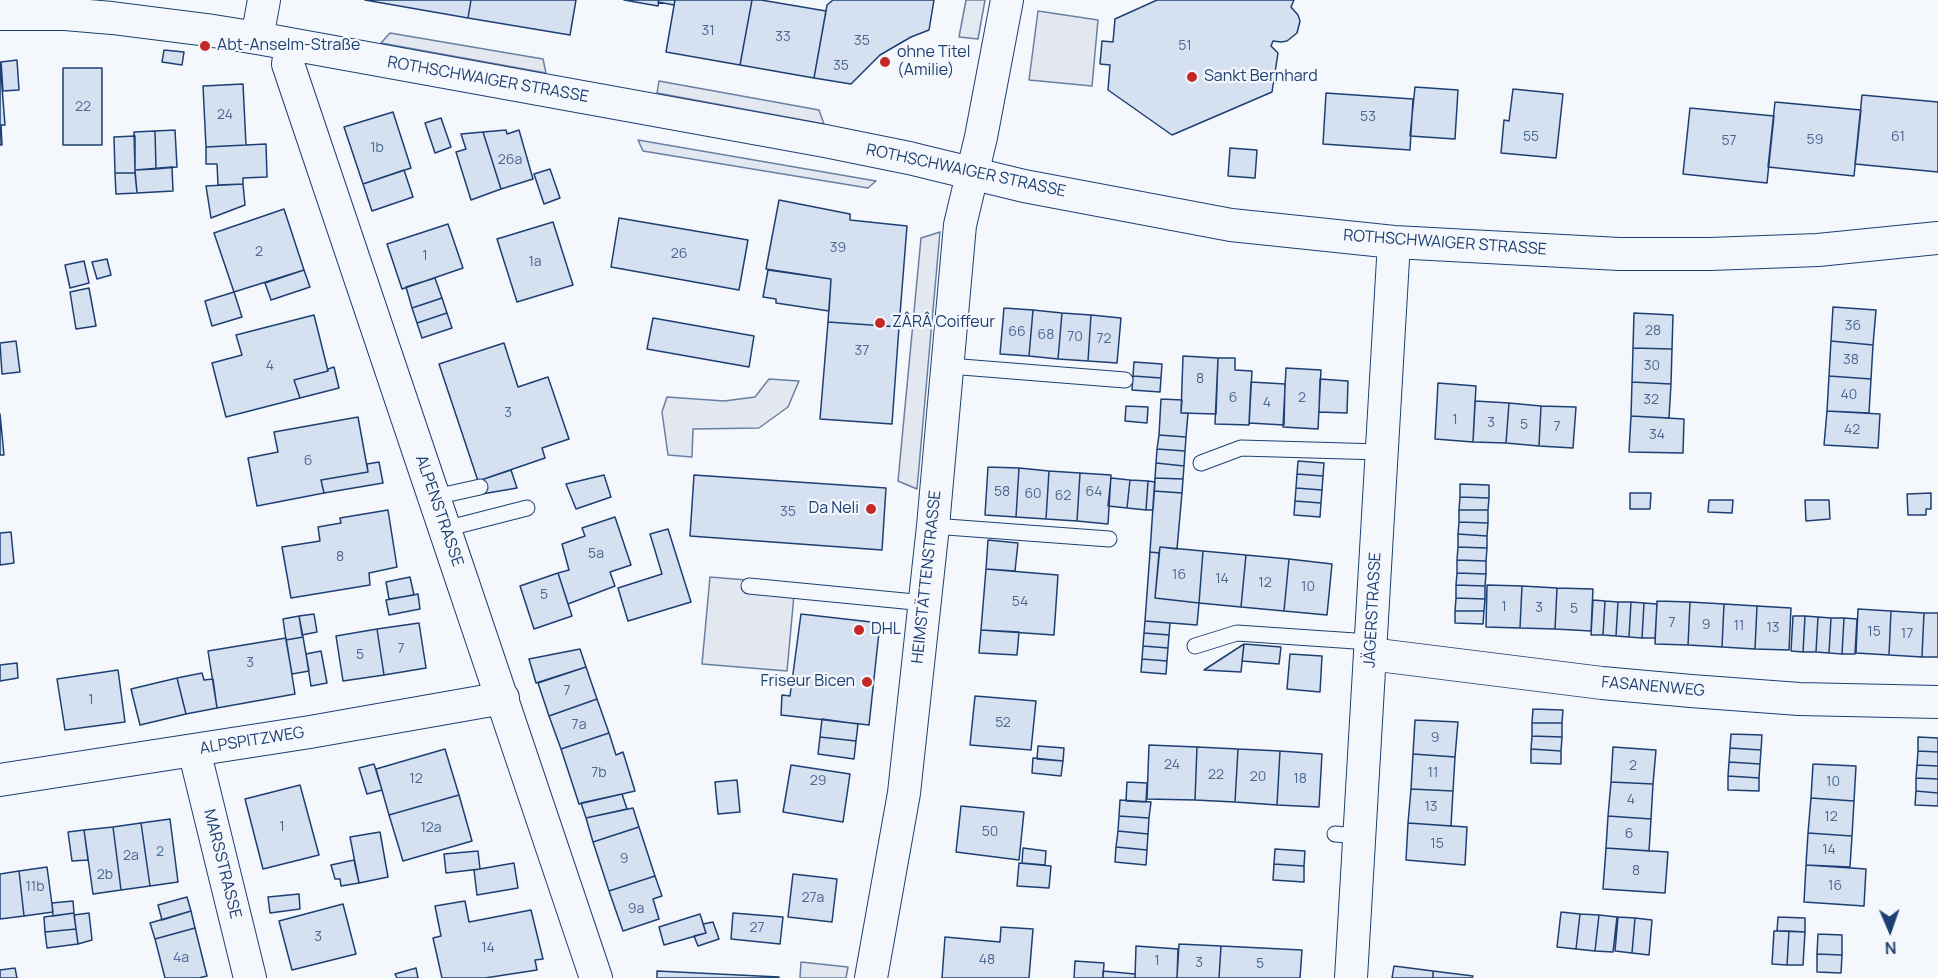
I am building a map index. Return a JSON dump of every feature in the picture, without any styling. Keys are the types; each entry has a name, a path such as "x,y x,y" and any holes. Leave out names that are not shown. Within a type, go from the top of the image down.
{"street":[{"path":"257,38 264,0"},
{"name":"HEIMSTÄTTENSTRASSE","path":"871,978 904,793 949,366 960,225 1007,0"},
{"name":"ROTHSCHWAIGER STRASSE","path":"0,14 65,14 112,18 257,38 825,141 909,158 972,174 1231,225 1394,242 1620,254 1710,254 1818,250 1938,238"},
{"name":"ALPENSTRASSE","path":"291,45 288,64 596,978"},
{"name":"JÄGERSTRASSE","path":"1351,978 1347,835 1370,648 1394,242"},
{"name":"FASANENWEG","path":"1370,648 1591,681 1691,691 1799,699 1938,702"},
{"name":"ALPSPITZWEG","path":"0,780 503,698"},
{"name":"MARSSTRASSE","path":"194,750 250,978"}],"lane":[{"path":"949,366 1125,380"},
{"path":"1201,463 1241,448 1381,452"},
{"path":"435,498 480,487"},
{"path":"445,529 527,508"},
{"path":"933,526 1108,539"},
{"path":"749,586 925,603"},
{"path":"1195,646 1237,633 1370,648"}],"shaded area":[{"path":"966,0 985,0 978,39 959,37"},
{"path":"1038,11 1098,20 1092,86 1029,80"},
{"path":"390,33 543,59 546,73 381,43"},
{"path":"659,81 819,110 824,124 657,93"},
{"path":"638,140 876,181 868,188 643,151"},
{"path":"940,232 917,489 898,481 921,238"},
{"path":"769,379 799,381 788,407 759,428 693,429 692,457 668,455 662,412 667,397 724,401 755,397"},
{"path":"710,577 795,584 787,671 702,664"},
{"path":"801,962 848,967 846,978 800,978"}],"building":[{"path":"365,0 471,0 468,18"},
{"path":"471,0 576,0 570,35 468,18"},
{"path":"624,0 659,0 658,6"},
{"path":"659,0 675,0 674,5 658,2"},
{"path":"675,0 752,0 740,65 666,52"},
{"path":"752,0 826,11 814,78 740,65"},
{"path":"833,0 934,0 929,30 911,37 880,55 851,84 814,78 827,5"},
{"name":"Sankt Bernhard","path":"1157,0 1294,0 1291,7 1300,21 1297,33 1287,41 1273,41 1271,46 1278,53 1272,92 1172,135 1108,90 1110,65 1100,64 1102,41 1113,42 1115,19"},
{"path":"164,50 184,52 182,65 162,62"},
{"path":"17,60 19,90 3,91 1,62"},
{"path":"0,62 5,125 1,125 2,145 0,145"},
{"path":"63,68 102,68 102,145 63,145"},
{"path":"243,84 246,145 206,147 203,86"},
{"path":"1415,87 1458,90 1455,139 1410,136"},
{"path":"1513,89 1563,94 1556,158 1501,153 1504,120 1509,121"},
{"path":"1326,93 1413,99 1410,150 1323,144"},
{"path":"1862,95 1938,102 1938,172 1855,164"},
{"path":"1775,102 1861,110 1854,176 1768,167"},
{"path":"1690,108 1774,116 1767,183 1683,174"},
{"path":"393,112 411,168 363,184 344,127"},
{"path":"441,118 451,147 435,153 425,123"},
{"path":"175,130 177,167 156,169 155,131"},
{"path":"506,130 507,134 519,130 533,179 501,189 483,132"},
{"path":"155,131 156,169 135,170 134,132"},
{"path":"483,132 501,189 471,200 456,152 466,149 461,134"},
{"path":"135,136 135,173 115,173 114,137"},
{"path":"266,144 267,177 243,178 243,184 218,185 217,164 206,164 206,147"},
{"path":"1230,148 1257,150 1255,178 1228,176"},
{"path":"172,167 173,191 137,193 135,170"},
{"path":"550,169 560,198 544,204 534,174"},
{"path":"404,170 413,197 372,211 363,184"},
{"path":"115,173 135,173 137,193 116,194"},
{"path":"243,184 245,205 211,218 206,186"},
{"path":"779,200 850,214 850,220 907,226 899,327 828,322 831,279 766,269"},
{"path":"284,209 304,270 234,292 214,233"},
{"path":"619,218 748,240 739,290 611,267"},
{"path":"553,222 573,285 517,302 497,239"},
{"path":"448,224 463,268 402,289 387,244"},
{"path":"107,259 111,275 97,279 92,262"},
{"path":"84,261 89,283 70,288 65,265"},
{"path":"304,270 310,287 271,300 265,283"},
{"path":"768,270 831,279 829,311 776,303 776,299 763,297"},
{"path":"435,278 442,298 412,308 406,287"},
{"path":"89,288 96,326 76,329 70,292"},
{"path":"234,292 242,317 212,326 205,301"},
{"path":"442,298 447,313 417,323 412,308"},
{"path":"1833,307 1876,310 1873,345 1831,341"},
{"path":"1004,308 1033,310 1029,356 1000,354"},
{"path":"1033,310 1062,313 1058,359 1029,356"},
{"path":"447,313 452,328 422,338 417,323"},
{"path":"1062,313 1091,315 1088,361 1058,359"},
{"path":"1634,313 1673,315 1672,349 1633,348"},
{"path":"314,315 328,371 294,380 300,398 226,417 212,363 242,355 236,335"},
{"path":"1091,315 1121,318 1117,363 1088,361"},
{"path":"653,318 754,336 749,367 647,349"},
{"path":"828,322 899,327 892,424 820,419"},
{"path":"16,341 20,372 2,374 0,343"},
{"path":"1831,341 1873,345 1871,379 1829,376"},
{"path":"504,343 518,387 548,377 569,439 542,448 545,458 478,481 439,364"},
{"path":"1633,348 1672,349 1671,384 1632,382"},
{"path":"1183,356 1218,358 1216,414 1181,413"},
{"path":"1218,358 1235,358 1235,370 1252,371 1249,425 1215,424"},
{"path":"1134,362 1162,364 1161,378 1133,376"},
{"path":"334,367 339,388 300,398 294,380 328,371"},
{"path":"1286,368 1321,370 1318,429 1283,427"},
{"path":"1133,376 1161,378 1160,392 1132,390"},
{"path":"1829,376 1871,379 1869,413 1827,411"},
{"path":"1320,379 1348,381 1347,413 1319,412"},
{"path":"1251,382 1285,384 1284,425 1249,423"},
{"path":"1632,382 1671,384 1669,418 1631,416"},
{"path":"1438,383 1476,386 1473,442 1435,439"},
{"path":"1161,399 1182,400 1181,413 1188,413 1186,437 1159,435"},
{"path":"1475,401 1509,403 1506,443 1473,442"},
{"path":"1509,403 1541,406 1539,446 1506,443"},
{"path":"1126,406 1148,407 1147,423 1125,421"},
{"path":"1541,406 1576,407 1573,448 1539,446"},
{"path":"1827,411 1880,414 1878,448 1824,445"},
{"path":"0,414 4,455 0,455"},
{"path":"1631,416 1684,419 1683,453 1629,452"},
{"path":"358,417 368,472 321,480 324,493 257,506 248,458 278,452 274,432"},
{"path":"1159,435 1186,437 1185,451 1157,449"},
{"path":"1157,449 1185,451 1184,466 1156,463"},
{"path":"1298,461 1324,463 1323,476 1297,474"},
{"path":"379,462 383,483 324,493 321,480 368,472 367,464"},
{"path":"1156,463 1184,466 1183,479 1155,478"},
{"path":"988,467 1019,468 1016,517 985,515"},
{"path":"1019,468 1049,471 1046,519 1016,517"},
{"path":"511,470 517,488 482,494 478,481"},
{"path":"1049,471 1080,473 1077,521 1046,519"},
{"path":"1080,473 1111,475 1108,524 1077,521"},
{"path":"1297,474 1323,476 1322,490 1296,488"},
{"path":"604,475 611,497 576,509 566,484"},
{"path":"694,475 886,488 882,550 690,536"},
{"path":"1111,478 1130,480 1127,508 1108,506"},
{"path":"1155,478 1183,479 1182,493 1154,491"},
{"path":"1130,480 1148,481 1146,510 1127,508"},
{"path":"1148,481 1155,482 1153,510 1146,510"},
{"path":"1460,484 1489,485 1489,498 1460,497"},
{"path":"1296,488 1322,490 1321,503 1295,501"},
{"path":"1154,491 1182,493 1177,549 1160,547 1159,553 1150,552"},
{"path":"1630,493 1651,493 1650,509 1630,509"},
{"path":"1931,493 1931,509 1926,509 1926,515 1908,515 1907,494"},
{"path":"1460,497 1489,498 1488,510 1459,510"},
{"path":"1709,500 1733,500 1732,513 1708,512"},
{"path":"1805,500 1829,500 1830,519 1806,521"},
{"path":"1295,501 1321,503 1320,517 1294,515"},
{"path":"388,510 397,567 369,573 370,585 291,598 282,547 320,541 318,527 341,523 340,518"},
{"path":"1459,510 1488,510 1488,523 1459,522"},
{"path":"615,517 631,565 610,572 615,586 568,604 558,573 569,570 562,544 585,536 582,528"},
{"path":"1459,522 1488,523 1487,536 1458,534"},
{"path":"668,529 691,602 628,621 618,588 662,574 650,534"},
{"path":"11,532 14,563 0,565 0,533"},
{"path":"1458,534 1487,536 1487,548 1458,547"},
{"path":"988,540 1018,543 1015,571 986,569"},
{"path":"1160,547 1203,551 1199,603 1155,598"},
{"path":"1458,547 1487,548 1486,561 1457,560"},
{"path":"1203,551 1246,555 1241,607 1199,603"},
{"path":"1150,552 1159,553 1155,598 1199,603 1197,625 1145,621"},
{"path":"1246,555 1289,559 1284,611 1241,607"},
{"path":"1289,559 1332,564 1327,615 1284,611"},
{"path":"1457,560 1486,561 1486,574 1457,573"},
{"path":"986,569 1058,575 1054,635 981,630"},
{"path":"558,573 572,616 534,629 520,586"},
{"path":"1457,573 1486,574 1485,586 1456,585"},
{"path":"410,577 414,595 389,599 386,582"},
{"path":"1456,585 1485,586 1485,599 1456,598"},
{"path":"1487,585 1522,586 1520,628 1486,627"},
{"path":"1522,586 1557,588 1555,629 1520,628"},
{"path":"1557,588 1593,589 1591,631 1555,629"},
{"path":"418,594 420,609 389,615 386,600"},
{"path":"1456,598 1485,599 1484,611 1455,611"},
{"path":"1593,600 1605,601 1603,635 1591,635"},
{"path":"1605,601 1618,602 1616,636 1603,635"},
{"path":"1657,601 1690,602 1688,645 1655,644"},
{"path":"1618,602 1631,602 1629,637 1616,636"},
{"path":"1631,602 1644,603 1642,638 1629,637"},
{"path":"1690,602 1724,604 1722,647 1688,645"},
{"path":"1644,603 1657,604 1655,638 1642,638"},
{"path":"1724,604 1757,606 1755,649 1722,647"},
{"path":"1757,606 1791,608 1789,650 1755,649"},
{"path":"1858,609 1891,611 1889,655 1856,653"},
{"path":"1455,611 1484,611 1483,624 1455,623"},
{"path":"1891,611 1924,613 1922,657 1889,655"},
{"path":"1924,613 1938,613 1938,657 1922,657"},
{"path":"314,614 317,632 302,635 299,616"},
{"path":"801,614 880,623 869,725 781,715 782,695 790,696"},
{"path":"299,616 303,637 286,640 283,619"},
{"path":"1793,616 1805,616 1803,652 1791,651"},
{"path":"1805,616 1818,617 1816,652 1803,652"},
{"path":"1818,617 1831,618 1829,653 1816,652"},
{"path":"1831,618 1844,618 1842,654 1829,653"},
{"path":"1844,618 1857,619 1855,654 1842,654"},
{"path":"1145,621 1170,623 1169,635 1144,633"},
{"path":"419,623 426,668 384,675 377,629"},
{"path":"377,629 384,675 343,681 336,636"},
{"path":"981,630 1019,632 1017,655 979,653"},
{"path":"1144,633 1169,635 1168,648 1143,646"},
{"path":"303,637 309,671 292,674 286,640"},
{"path":"286,638 295,694 217,708 208,651"},
{"path":"1244,644 1281,647 1279,664 1242,661"},
{"path":"1244,644 1241,672 1204,670"},
{"path":"1143,646 1168,648 1167,661 1142,659"},
{"path":"580,649 586,667 536,683 529,659"},
{"path":"321,651 327,683 311,686 306,654"},
{"path":"1290,654 1322,656 1320,692 1287,689"},
{"path":"1142,659 1167,661 1166,674 1141,672"},
{"path":"17,663 18,678 0,681 0,665"},
{"path":"586,667 597,699 549,716 538,683"},
{"path":"118,670 125,722 65,730 57,679"},
{"path":"202,673 204,680 213,679 217,708 186,714 177,678"},
{"path":"177,678 186,714 140,725 131,689"},
{"path":"975,696 1036,701 1031,750 970,745"},
{"path":"597,699 609,733 561,749 549,716"},
{"path":"1533,709 1563,710 1562,723 1532,723"},
{"path":"822,719 858,724 856,741 820,737"},
{"path":"1415,720 1458,722 1455,757 1413,754"},
{"path":"1532,723 1562,723 1562,737 1532,736"},
{"path":"609,733 616,755 623,752 635,791 579,804 561,749"},
{"path":"1731,734 1762,735 1761,750 1730,748"},
{"path":"1532,736 1562,737 1561,751 1531,749"},
{"path":"820,737 856,741 854,759 818,754"},
{"path":"1918,737 1938,738 1938,752 1918,751"},
{"path":"1149,745 1197,747 1195,800 1147,799"},
{"path":"1038,746 1064,748 1063,761 1037,759"},
{"path":"1197,747 1238,749 1235,802 1195,800"},
{"path":"1613,747 1656,750 1653,784 1611,782"},
{"path":"1730,748 1761,750 1760,764 1729,762"},
{"path":"445,749 459,795 389,815 376,769"},
{"path":"1238,749 1280,751 1277,805 1235,802"},
{"path":"1531,749 1561,751 1561,764 1531,763"},
{"path":"1280,751 1322,754 1319,807 1277,805"},
{"path":"1918,751 1938,752 1938,766 1917,765"},
{"path":"1413,754 1455,757 1453,791 1411,789"},
{"path":"1033,758 1063,761 1061,776 1032,773"},
{"path":"1729,762 1760,764 1759,778 1728,776"},
{"path":"374,764 382,790 367,794 359,768"},
{"path":"1813,764 1856,766 1854,801 1811,798"},
{"path":"791,765 850,774 843,822 783,812"},
{"path":"1917,765 1938,766 1938,779 1916,778"},
{"path":"1728,776 1759,778 1759,791 1728,790"},
{"path":"1916,778 1938,779 1938,793 1916,791"},
{"path":"737,780 740,812 718,814 715,782"},
{"path":"1127,782 1147,783 1146,802 1126,801"},
{"path":"1611,782 1653,784 1651,819 1608,816"},
{"path":"300,785 319,855 263,869 245,799"},
{"path":"1411,789 1453,791 1451,826 1408,823"},
{"path":"1916,791 1938,793 1938,806 1915,805"},
{"path":"622,794 627,809 586,818 581,803"},
{"path":"459,795 472,841 403,861 389,815"},
{"path":"1811,798 1854,801 1852,836 1808,833"},
{"path":"1120,800 1151,802 1149,818 1119,816"},
{"path":"961,806 1024,812 1019,860 956,852"},
{"path":"633,808 639,827 593,842 586,818"},
{"path":"1119,816 1149,818 1148,834 1118,831"},
{"path":"1608,816 1651,819 1649,851 1606,848"},
{"path":"170,819 178,882 150,886 141,823"},
{"path":"141,823 150,886 121,890 113,827"},
{"path":"1408,823 1467,827 1465,865 1406,860"},
{"path":"113,827 121,890 93,894 84,830"},
{"path":"639,827 655,876 609,891 593,842"},
{"path":"84,830 88,860 72,861 68,832"},
{"path":"1118,831 1148,834 1147,850 1116,847"},
{"path":"380,832 388,877 359,883 350,837"},
{"path":"1808,833 1852,836 1850,867 1806,865"},
{"path":"1116,847 1147,850 1146,865 1115,862"},
{"path":"1023,848 1046,851 1045,865 1022,863"},
{"path":"1606,848 1668,852 1665,893 1603,889"},
{"path":"1275,849 1305,851 1304,866 1274,864"},
{"path":"478,851 480,869 446,873 444,854"},
{"path":"354,860 359,883 341,886 340,879 335,879 331,865"},
{"path":"514,863 518,888 477,895 474,870"},
{"path":"1019,863 1051,866 1049,888 1017,886"},
{"path":"1274,864 1304,866 1304,882 1273,880"},
{"path":"1806,865 1866,869 1864,906 1804,902"},
{"path":"47,867 53,912 24,916 19,871"},
{"path":"19,871 24,916 0,919 0,874"},
{"path":"793,874 837,879 832,922 788,917"},
{"path":"655,876 662,896 653,899 659,919 623,931 609,891"},
{"path":"299,894 300,909 270,913 268,897"},
{"path":"187,897 191,911 162,920 158,905"},
{"path":"73,901 74,913 53,916 52,903"},
{"path":"465,901 469,922 531,910 543,959 535,960 537,970 485,978 442,978 433,938 441,936 435,906"},
{"path":"343,904 356,954 292,970 279,921"},
{"path":"191,911 195,928 155,939 150,923"},
{"path":"1561,912 1580,914 1576,949 1557,947"},
{"path":"74,913 76,929 45,932 44,917"},
{"path":"89,913 92,940 78,944 74,915"},
{"path":"733,913 783,917 780,944 731,939"},
{"path":"700,914 706,933 664,945 659,927"},
{"path":"1580,914 1599,915 1595,951 1576,949"},
{"path":"1599,915 1617,917 1613,952 1595,951"},
{"path":"1618,917 1635,918 1632,953 1615,951"},
{"path":"1778,917 1805,918 1805,932 1777,931"},
{"path":"1635,918 1652,920 1649,955 1632,953"},
{"path":"713,922 719,939 698,946 694,936 706,933 703,924"},
{"path":"1001,927 1033,929 1029,978 942,978 945,937 1000,942"},
{"path":"195,928 207,976 165,978 155,939"},
{"path":"76,929 78,944 47,948 45,932"},
{"path":"1774,931 1789,931 1787,965 1772,964"},
{"path":"1789,931 1805,932 1803,965 1787,965"},
{"path":"1818,934 1842,935 1842,955 1817,954"},
{"path":"1179,944 1221,946 1219,978 1177,978"},
{"path":"1136,946 1178,949 1177,978 1135,978"},
{"path":"1221,946 1302,950 1300,978 1219,978"},
{"path":"1817,954 1842,955 1841,973 1817,972"},
{"path":"1075,961 1104,963 1103,978 1074,978"},
{"path":"1394,966 1433,971 1433,978 1392,978"},
{"path":"15,968 17,978 0,978 0,970"},
{"path":"416,968 418,978 397,978 395,974"},
{"path":"657,971 779,977 779,978 657,978"},
{"path":"1103,971 1135,974 1135,978 1103,978"},
{"path":"1433,971 1473,976 1472,978 1433,978"}],"place":[{"name":"Abt-Anselm-Straße","path":"205,46"},
{"name":"ohne Titel (Amilie)","path":"885,62"},
{"name":"Sankt Bernhard","path":"1192,77"},
{"name":"ZÂRÂ Coiffeur","path":"880,323"},
{"name":"Da Neli","path":"871,509"},
{"name":"DHL","path":"859,630"},
{"name":"Friseur Bicen","path":"867,682"}]}
